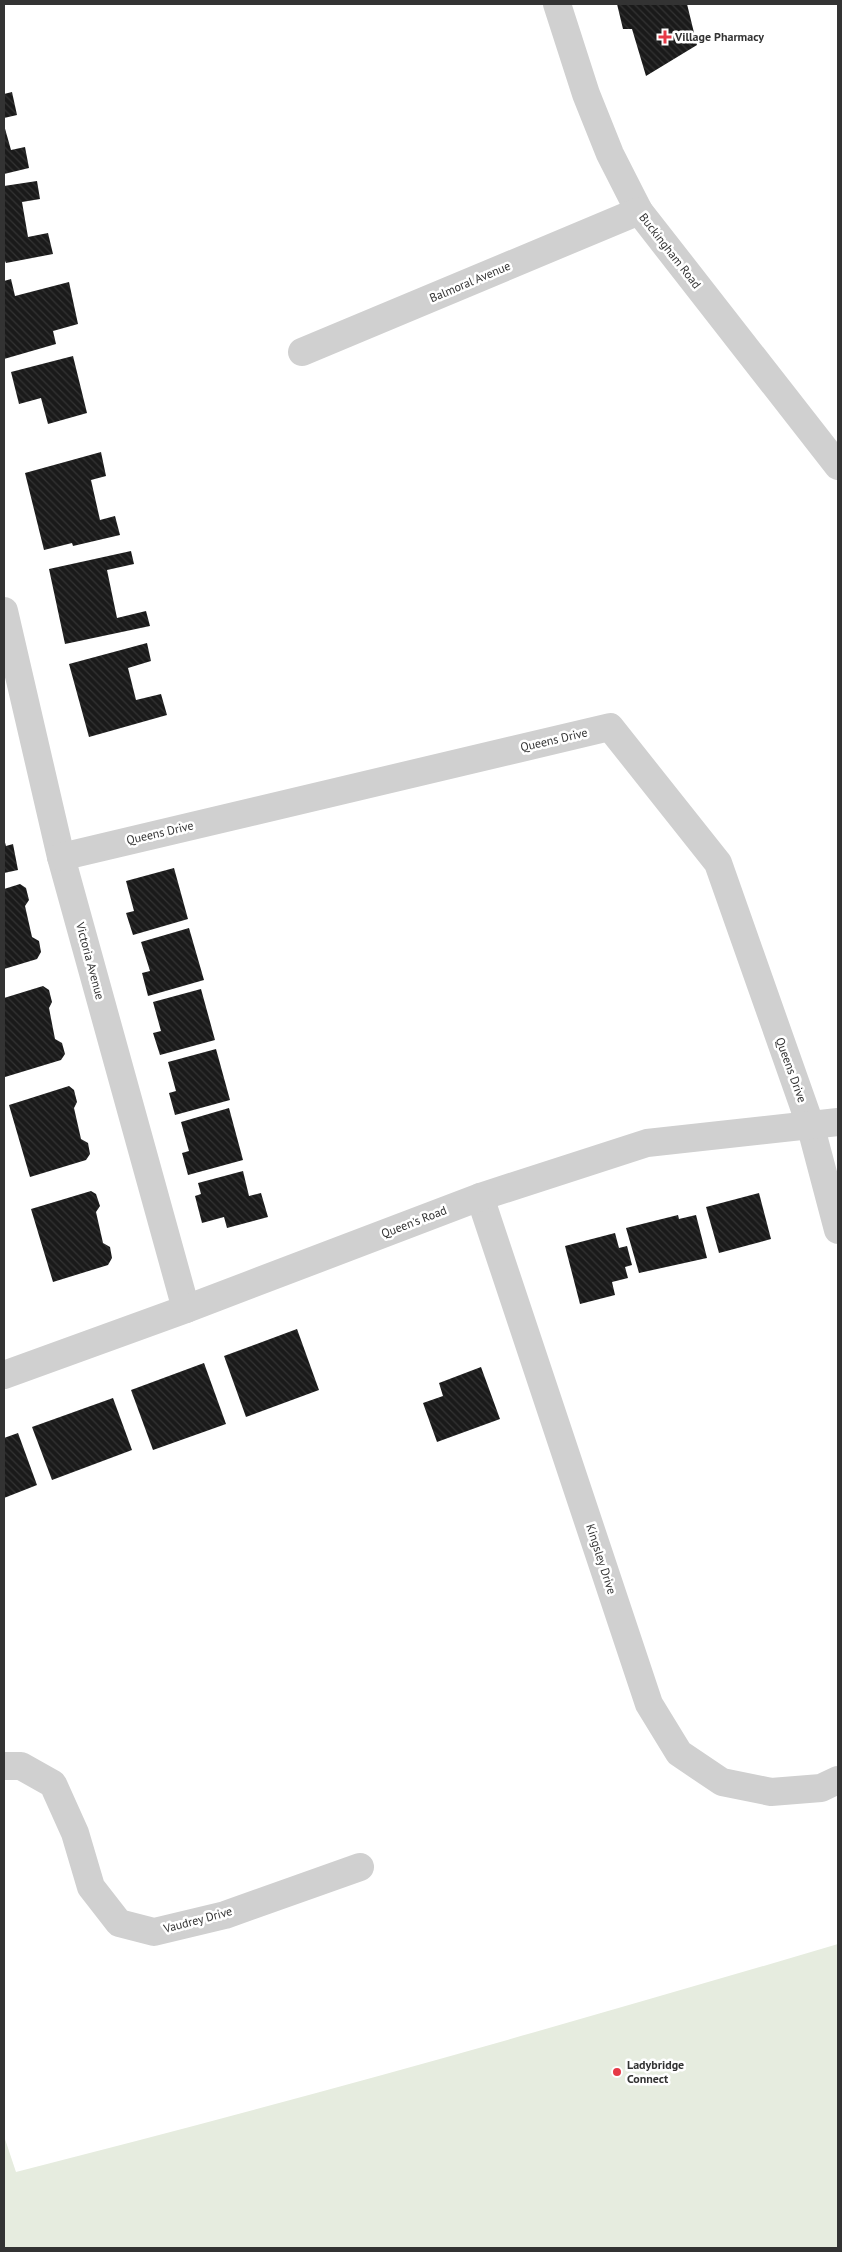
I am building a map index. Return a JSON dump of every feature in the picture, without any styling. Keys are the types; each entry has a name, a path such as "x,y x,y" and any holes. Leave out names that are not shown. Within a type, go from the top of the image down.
{"street":[{"name":"Buckingham Road","path":"557,4 596,120 610,154 639,212 838,466"},
{"name":"Balmoral Avenue","path":"302,352 639,212"},
{"name":"Victoria Avenue","path":"4,611 61,857 186,1309"},
{"name":"Queens Drive","path":"61,857 610,727 718,863 810,1124"},
{"name":"Queen's Road","path":"4,1375 186,1309 480,1197 646,1143 838,1122"},
{"path":"810,1124 838,1230"},
{"name":"Kingsley Drive","path":"480,1197 649,1704 679,1753 722,1782 771,1792 821,1788 838,1780"},
{"name":"Vaudrey Drive","path":"4,1766 21,1766 53,1784 75,1834 91,1887 119,1923 154,1932 225,1915 360,1866"}],"shaded area":[{"name":"Ladybridge Connect","path":"838,1944 838,2248 4,2248 4,2136 16,2172 428,2062"}],"building":[{"name":"Village Pharmacy","path":"617,4 687,4 697,45 646,76 632,29 623,29"},
{"path":"12,92 17,115 4,118 4,94"},
{"path":"4,125 11,150 25,147 29,168 4,174"},
{"path":"37,181 40,199 22,202 28,237 48,233 53,254 6,263 4,259 4,186"},
{"path":"11,279 15,296 69,282 78,324 53,331 56,344 4,359 4,281"},
{"path":"73,356 87,413 48,424 41,398 19,404 11,372"},
{"path":"101,452 106,476 91,480 100,520 115,516 120,535 73,546 72,543 44,550 25,473"},
{"path":"131,551 134,564 107,570 117,618 146,611 150,626 65,644 49,569"},
{"path":"147,643 151,661 128,668 136,700 161,694 167,715 89,737 69,664"},
{"path":"4,839 6,846 13,844 18,870 4,873"},
{"path":"174,868 188,919 133,935 126,913 134,911 126,881"},
{"path":"20,884 26,888 29,900 25,906 32,937 39,941 41,952 37,959 4,969 4,889"},
{"path":"189,928 204,980 148,996 142,973 150,971 141,942"},
{"path":"43,986 49,990 52,1002 49,1008 55,1039 62,1043 65,1054 61,1060 5,1077 4,998"},
{"path":"201,989 215,1040 160,1055 153,1033 161,1031 153,1002"},
{"path":"216,1049 230,1100 175,1115 169,1093 176,1091 168,1062"},
{"path":"69,1086 74,1090 77,1102 74,1108 81,1139 88,1143 90,1154 86,1160 30,1177 9,1105"},
{"path":"229,1108 243,1160 188,1175 182,1153 189,1151 181,1122"},
{"path":"243,1171 249,1196 261,1193 268,1217 227,1228 224,1217 202,1223 195,1196 201,1194 198,1183"},
{"path":"91,1191 96,1194 100,1206 96,1212 103,1243 110,1247 112,1258 108,1265 53,1282 31,1209"},
{"path":"759,1193 771,1239 719,1253 706,1207"},
{"path":"678,1215 679,1219 696,1215 707,1258 639,1273 626,1228"},
{"path":"615,1233 619,1248 627,1246 632,1265 625,1267 628,1278 612,1282 615,1295 580,1304 565,1246"},
{"path":"297,1329 319,1390 246,1417 224,1356"},
{"path":"204,1363 226,1424 153,1450 131,1390"},
{"path":"481,1367 500,1419 437,1442 423,1403 443,1396 439,1383"},
{"path":"113,1398 132,1450 52,1480 32,1427"},
{"path":"18,1433 37,1485 4,1498 4,1438"}],"place":[{"name":"Village Pharmacy","path":"665,37"},
{"name":"Ladybridge Connect","path":"617,2072"}]}
